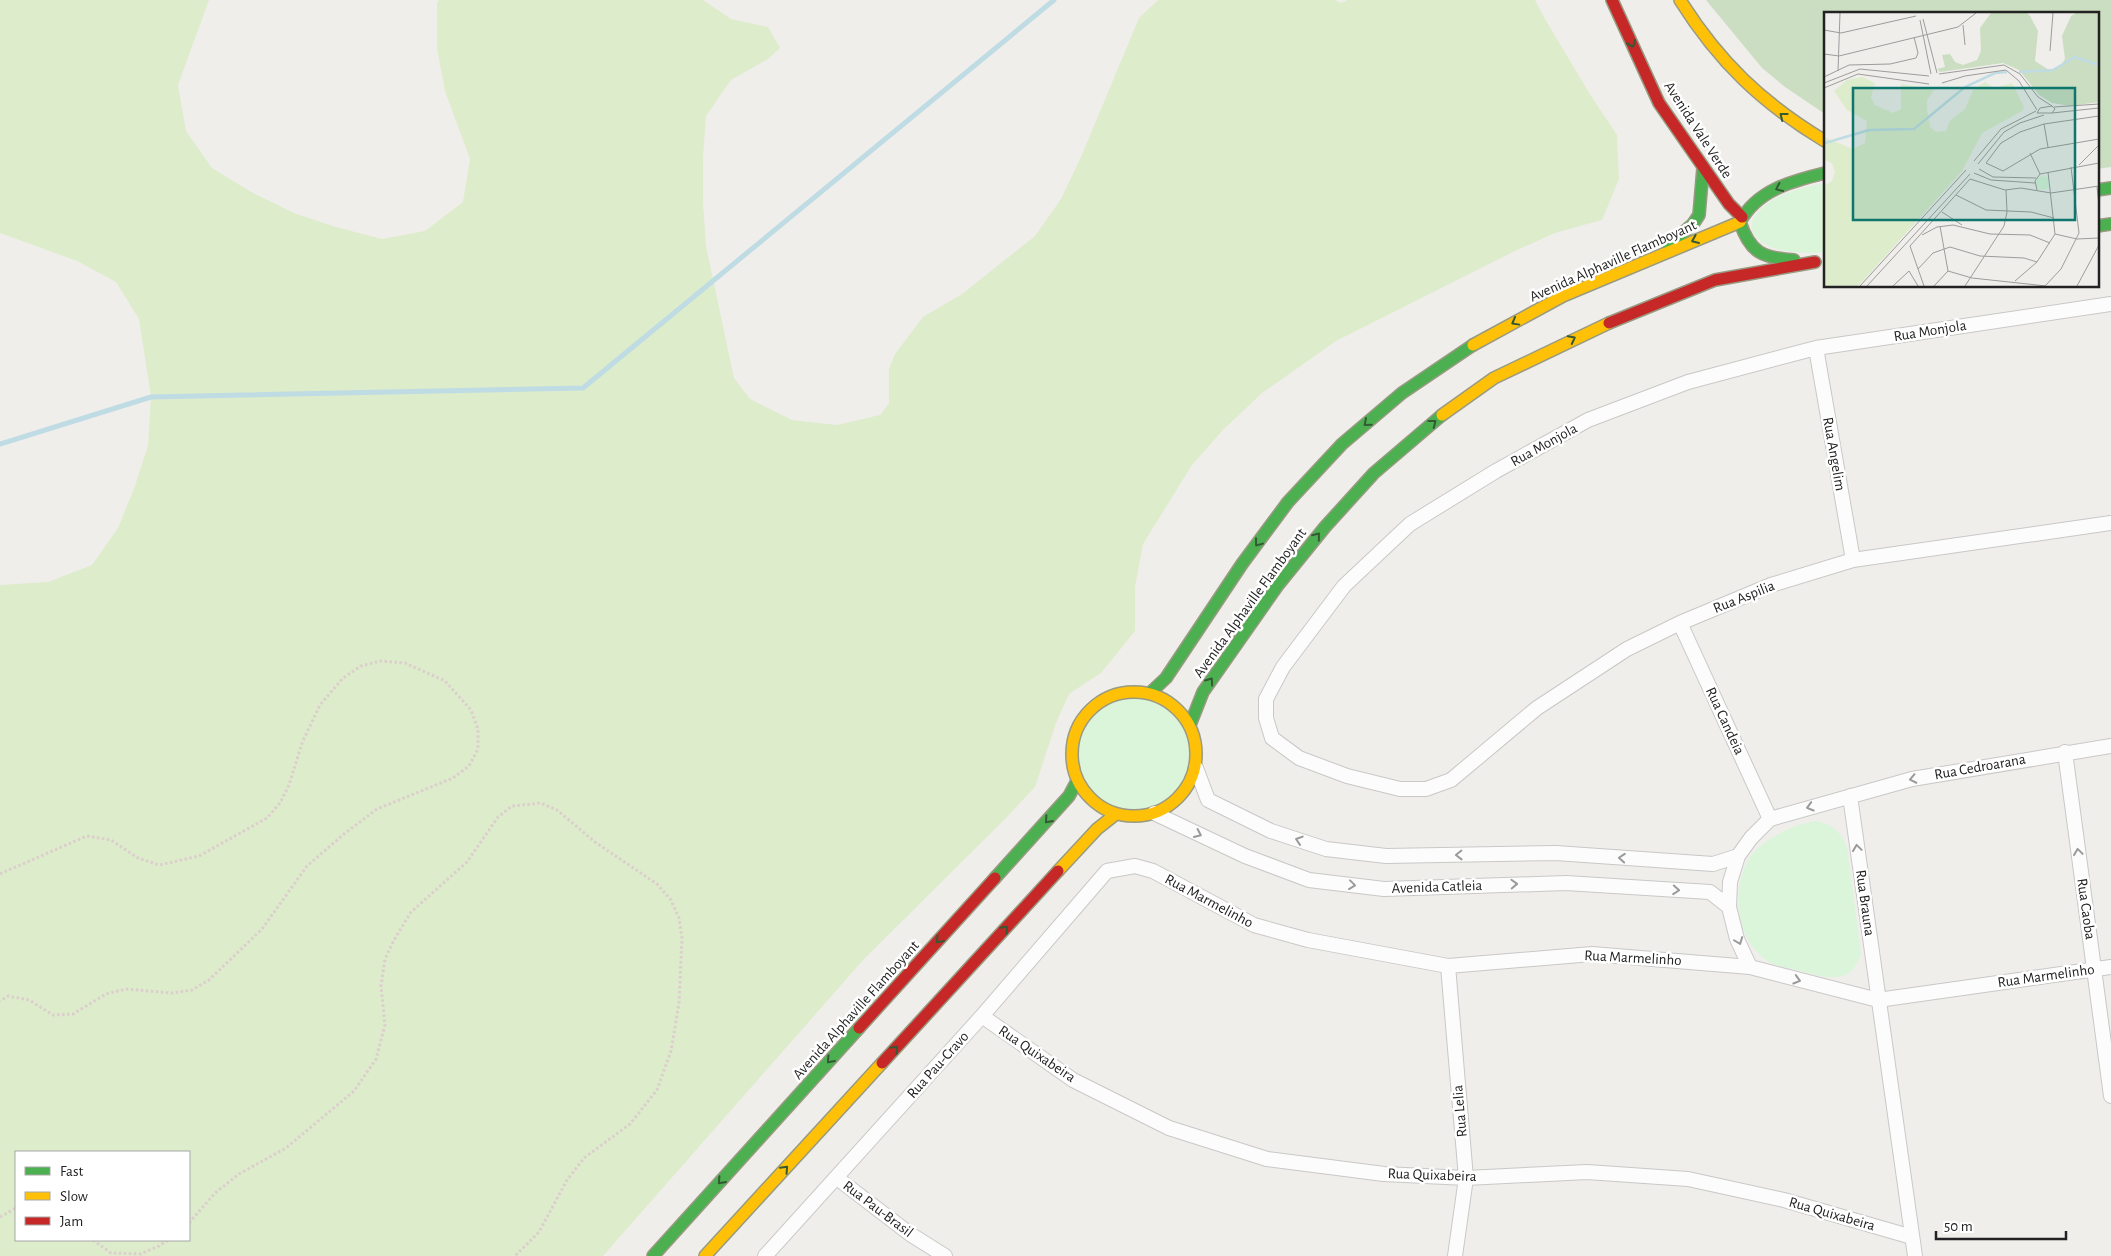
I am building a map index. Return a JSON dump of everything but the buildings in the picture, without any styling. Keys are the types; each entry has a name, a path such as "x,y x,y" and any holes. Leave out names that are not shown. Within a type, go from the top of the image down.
{"street":[{"name":"Avenida Vale Verde","path":"1612,0 1659,103 1741,220 1747,242 1760,253 1779,259 1820,262"},
{"path":"1680,0 1715,51 1753,92 1792,122 1824,140"},
{"path":"1656,257 1693,224 1699,215 1703,168"},
{"path":"1741,220 1756,201 1775,190 1802,178 1824,173"},
{"path":"2098,190 2111,188"},
{"name":"Avenida Alphaville Flamboyant","path":"1150,694 1166,678 1242,564 1288,502 1342,444 1402,393 1470,347 1564,296 1741,220"},
{"path":"2098,226 2111,224"},
{"name":"Avenida Alphaville Flamboyant","path":"1190,725 1202,692 1278,585 1325,526 1374,473 1431,423 1494,378 1587,332 1715,280 1747,272 1820,262"},
{"name":"Rua Monjola","path":"1426,790 1400,789 1347,776 1299,758 1272,738 1266,718 1266,699 1283,667 1344,586 1410,524 1496,471 1588,420 1688,382 1816,348 2111,304"},
{"name":"Rua Angelim","path":"1816,348 1853,560"},
{"name":"Rua Aspilia","path":"1426,790 1451,780 1537,708 1627,649 1680,623 1771,585 1853,560 2111,523"},
{"name":"Rua Candeia","path":"1680,623 1770,819"},
{"path":"1130,692 1150,694 1173,705 1190,725 1197,753 1196,768 1188,787 1178,798 1173,803 1154,813 1136,817 1116,814 1100,807 1087,796 1077,781 1072,762 1072,741 1084,717 1093,707 1110,696 1130,692"},
{"name":"Rua Cedroarana","path":"1850,796 1912,779 2065,752 2111,746"},
{"name":"Rua Caoba","path":"2065,752 2111,1096"},
{"name":"Avenida Catleia","path":"1196,768 1208,800 1271,831 1326,849 1386,856 1556,853 1714,864 1738,856"},
{"name":"Avenida Alphaville Flamboyant","path":"653,1256 1063,804 1077,781"},
{"path":"1750,966 1737,939 1729,907 1730,882 1738,856 1751,838 1770,819 1850,796"},
{"name":"Rua Brauna","path":"1850,796 1915,1256"},
{"name":"Avenida Catleia","path":"1154,813 1245,856 1309,880 1384,889 1566,883 1624,886 1710,892 1729,907"},
{"path":"704,1256 1098,829 1116,814"},
{"name":"Rua Marmelinho","path":"1107,870 1135,866 1152,871 1254,925 1353,950 1448,966 1592,954 1750,966 1878,1000 2111,967"},
{"name":"Rua Pau-Cravo","path":"765,1256 982,1016 1107,870"},
{"name":"Rua Lelia","path":"1448,966 1466,1178 1455,1256"},
{"name":"Rua Quixabeira","path":"982,1016 1073,1080 1170,1128 1267,1159 1384,1174 1466,1178 1587,1172 1688,1179 1784,1200 1912,1237"},
{"name":"Rua Pau-Brasil","path":"837,1178 910,1234 945,1256"}],"path":[{"path":"0,874 87,836 111,840 138,858 159,865 199,856 267,818 280,803 289,785 302,742 320,705 343,678 361,666 380,661 405,663 445,680 471,710 478,729 478,749 469,766 453,778 377,809 344,834 307,866 262,929 209,980 192,990 172,993 126,989 106,994 73,1014 53,1015 29,1000 8,996 0,1001"},
{"path":"190,1222 215,1193 239,1174 286,1148 354,1091 376,1059 384,1025 381,986 385,959 394,940 412,912 467,862 498,817 512,806 541,803 557,810 595,842 657,884 671,900 679,918 682,938 679,1003 671,1051 657,1090 630,1124 584,1158 567,1180 539,1232 515,1256"},
{"path":"0,1217 15,1209"},
{"path":"94,1241 111,1253 140,1254 166,1241"}],"green space":[{"path":"0,0 209,0 178,85 186,131 212,168 253,193 294,213 336,227 382,239 425,231 463,202 470,159 445,91 437,48 437,3 439,0 703,0 731,19 768,27 780,48 768,59 731,80 706,116 703,157 703,202 706,246 734,378 750,399 792,420 837,425 880,415 889,403 889,369 895,354 923,317 962,294 1035,236 1061,199 1081,157 1139,18 1158,0 1335,0 1341,3 1348,0 1535,0 1591,96 1617,135 1619,179 1602,220 1555,233 1515,251 1336,341 1262,393 1223,430 1192,465 1143,544 1135,587 1135,631 1101,673 1069,694 1056,723 1035,787 864,959 603,1256 0,1256 0,585 48,582 92,565 118,528 135,486 148,445 151,397 139,319 116,282 77,261 0,233"},
{"path":"1706,0 2111,0 2111,167 2098,169 2098,12 1824,12 1824,113 1785,87 1762,68"},
{"path":"1824,183 1824,252 1784,251 1773,248 1756,237 1752,224 1755,216 1763,208 1779,197 1806,187"},
{"path":"1134,699 1155,704 1173,715 1184,733 1189,754 1184,775 1173,793 1155,804 1134,809 1113,804 1095,793 1084,775 1079,754 1084,733 1095,715 1113,704"},
{"path":"1816,821 1827,824 1835,830 1842,837 1847,847 1861,954 1857,964 1851,971 1837,977 1820,976 1771,963 1759,954 1750,942 1743,929 1740,915 1738,900 1740,885 1750,857 1762,844 1780,833 1808,822"}],"waterway":[{"path":"0,444 151,397 583,388 1054,0"}],"traffic: fast":[{"path":"1668,246 1693,224 1699,215 1703,168"},
{"path":"1794,260 1774,258 1759,252 1748,241 1740,222 1756,202 1776,188 1824,173"},
{"path":"2098,190 2111,188"},
{"path":"2098,226 2111,224"},
{"path":"1150,693 1166,678 1242,564 1288,502 1342,444 1402,393 1473,345"},
{"path":"1190,725 1203,692 1278,585 1325,527 1374,473 1442,415"},
{"path":"995,878 1069,796 1077,781"},
{"path":"653,1256 859,1028"}],"traffic: slow":[{"path":"1680,0 1710,43 1744,80 1781,112 1824,140"},
{"path":"1473,345 1563,296 1740,222"},
{"path":"1442,415 1494,378 1609,323"},
{"path":"1134,692 1158,696 1178,710 1192,730 1196,754 1192,778 1178,798 1158,812 1134,816 1110,812 1090,798 1076,778 1072,754 1076,730 1090,710 1110,696 1134,692"},
{"path":"1058,871 1097,829 1116,814"},
{"path":"705,1256 882,1063"}],"traffic: jam":[{"path":"1612,0 1659,103 1729,204 1742,217"},
{"path":"1609,323 1715,280 1815,262"},
{"path":"882,1063 1058,871"},
{"path":"859,1028 995,878"}]}
